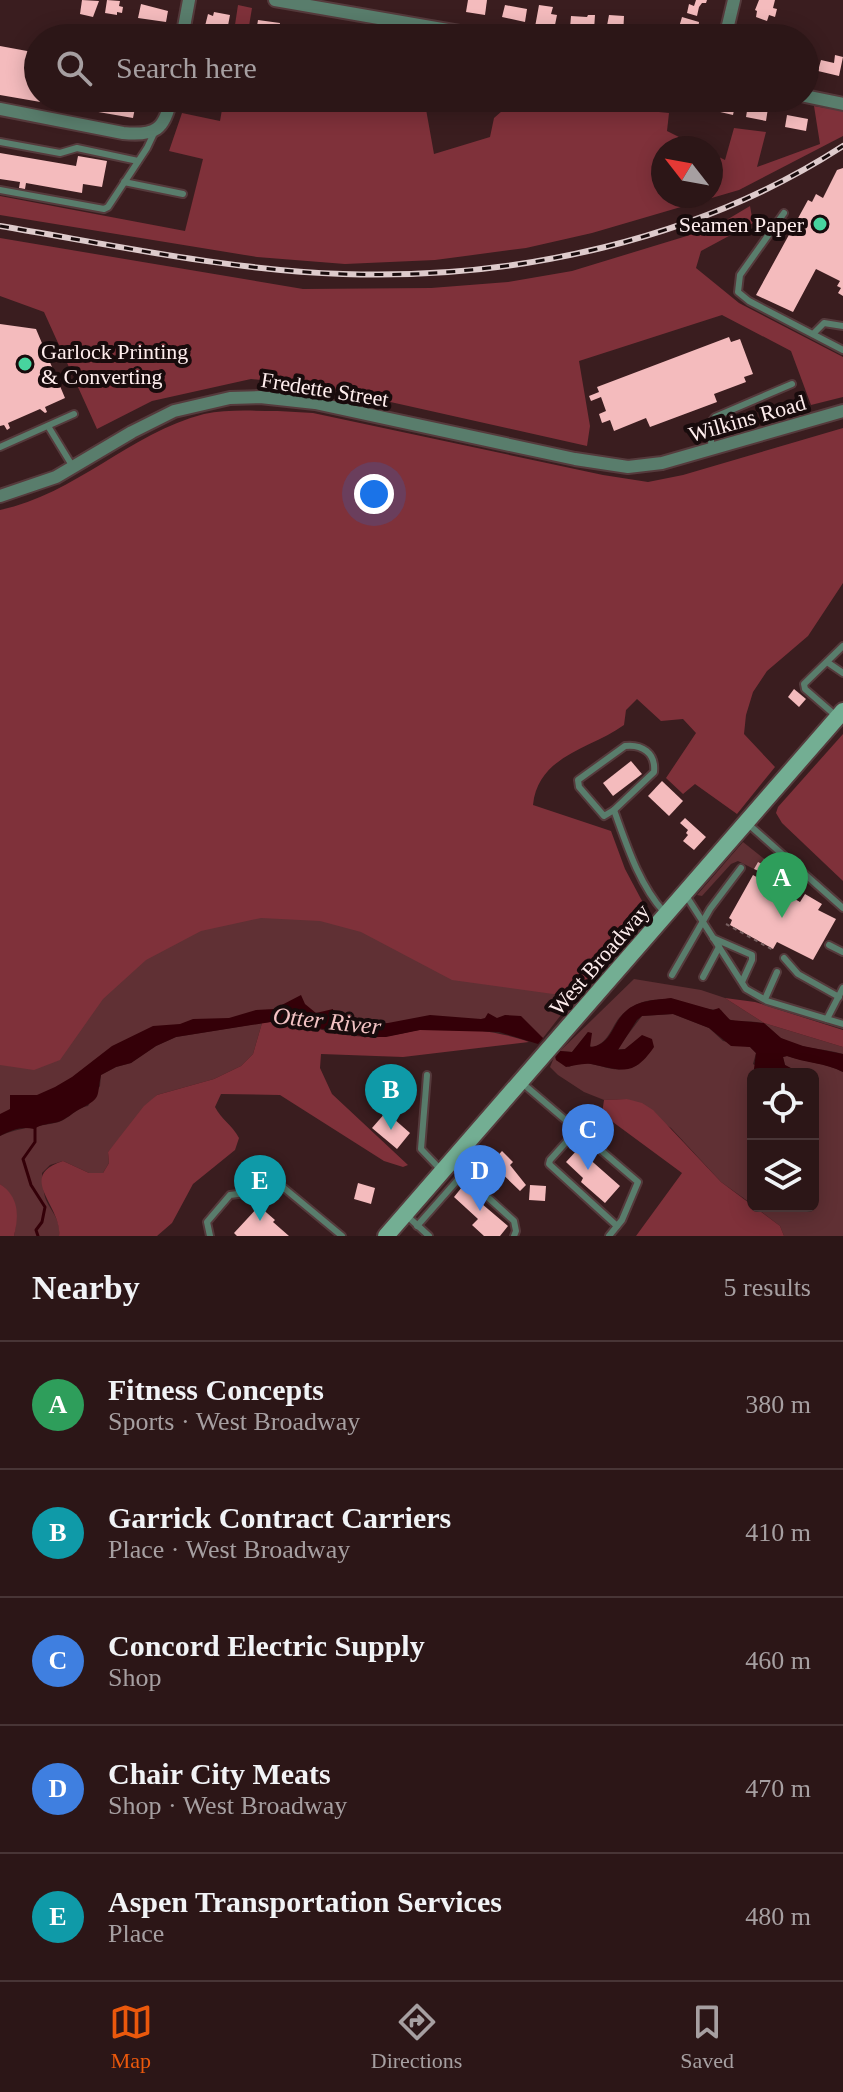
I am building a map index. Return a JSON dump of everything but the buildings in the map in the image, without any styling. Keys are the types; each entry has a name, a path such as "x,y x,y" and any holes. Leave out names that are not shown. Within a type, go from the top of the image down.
{"main road":[{"name":"West Broadway","path":"386,1236 411,1220 521,1082 840,714"}],"street":[{"path":"185,24 189,0"},
{"path":"275,0 413,24"},
{"path":"728,24 734,0"},
{"path":"819,99 843,104"},
{"path":"0,109 142,134 155,131 168,112"},
{"name":"Fredette Street","path":"0,496 29,488 73,467 174,411 216,400 260,397 315,403 600,464 636,467 661,463"},
{"name":"Wilkins Road","path":"661,463 843,411"}],"lane":[{"path":"0,190 101,209 108,207 155,131"},
{"path":"0,142 60,153 77,148 138,161"},
{"path":"124,182 183,194"},
{"path":"784,213 740,275 738,292 749,301 843,350"},
{"path":"813,334 824,323 843,326"},
{"path":"712,449 709,425 715,417 792,384"},
{"path":"0,447 74,414"},
{"path":"48,426 73,467"},
{"path":"840,714 804,686 805,681 843,646"},
{"path":"827,662 843,673"},
{"path":"625,746 637,746 647,751 653,759 654,772 614,810 606,816 602,814 579,787 578,780 616,751 625,746"},
{"path":"614,810 638,871 650,894 667,915"},
{"path":"747,823 843,908"},
{"path":"672,975 703,921 741,868"},
{"path":"685,894 746,989 765,999 843,1024"},
{"path":"713,938 752,955 742,982"},
{"path":"829,945 843,952"},
{"path":"703,977 719,947"},
{"path":"784,958 798,974 839,997"},
{"path":"765,999 777,972"},
{"path":"827,1019 843,988"},
{"path":"427,1075 422,1153 452,1170 514,1221 514,1236"},
{"path":"521,1082 638,1182 609,1236"},
{"path":"577,1130 549,1164 617,1226"},
{"path":"210,1236 207,1222 230,1195 284,1188 341,1236"},
{"path":"411,1220 429,1236"}],"path":[{"path":"726,924 773,950"}],"shaded area":[{"path":"238,5 252,8 249,24 235,24"},
{"path":"819,107 843,111 843,136 739,190 723,195 723,159 734,128 766,132 757,167 820,144 815,112 819,112"},
{"path":"222,112 426,112 434,154 490,137 494,118 501,112 669,113 667,131 677,136 651,136 651,208 677,208 526,248 435,260 345,264 257,257 0,215 0,196 185,231 203,159 169,151 182,113 220,121"},
{"path":"750,206 753,223 701,251 696,268 739,303 843,357 843,397 811,405 791,351 722,315 579,361 590,426 587,446 319,386 251,379 152,401 97,429 44,312 0,296 0,238 303,289 431,288 508,282 572,271 713,228"},
{"path":"213,412 313,413 648,482 683,475 843,428 843,583 808,636 767,671 753,692 746,715 744,734 775,767 737,814 695,784 683,794 666,778 696,733 683,719 661,721 637,699 626,710 624,725 568,755 545,775 537,788 533,805 611,831 625,869 649,914 575,997 452,980 361,932 320,921 261,918 201,931 146,960 103,999 60,1060 34,1070 0,1065 0,510 54,491 177,423"},
{"path":"442,650 575,997 543,1038 507,1025 379,1032 303,1017 166,1028 0,1127 0,1053"},
{"path":"843,734 843,881 782,823 776,813"},
{"path":"743,842 772,865 770,868 758,862 754,869 738,861 731,864 702,896 697,895"},
{"path":"634,979 701,990 725,998 764,1023 843,1047 843,1054 795,1044 781,1038 764,1024 733,1021 721,1010 661,1000 637,1004 625,1012 608,1036 593,1048 589,1045 588,1032 572,1052 560,1051"},
{"path":"725,998 755,1002 843,1030 843,1047 764,1023"},
{"path":"673,1014 709,1028 723,1041 750,1047 756,1053 753,1064 760,1068 747,1068 747,1201 721,1182 671,1128 627,1099 604,1100 584,1092 550,1067 555,1055 556,1060 569,1067 586,1063 619,1069 639,1064 632,1044 625,1049 617,1049 642,1016"},
{"path":"277,1021 358,1036 382,1037 419,1030 460,1029 490,1032 529,1042 403,1057 321,1054 320,1068 332,1094 408,1165 403,1167 384,1161 280,1095 221,1094 215,1107 239,1138 235,1150 193,1184 172,1223 157,1236 59,1236 55,1214 42,1184 43,1175 49,1167 63,1161 89,1173 103,1173 109,1163 108,1152 144,1106 157,1095 214,1079 241,1066 253,1054 262,1023"},
{"path":"262,1023 253,1054 241,1066 214,1079 157,1095 108,1152 109,1163 103,1173 89,1173 63,1161 50,1165 42,1173 44,1190 57,1221 59,1236 14,1236 14,1208 9,1194 0,1184 0,1136 52,1124 88,1106 100,1086 101,1075 131,1063 176,1037"},
{"path":"783,1057 843,1072 843,1236 784,1236 780,1226 762,1212 819,1212 819,1068 791,1068 785,1065"},
{"path":"627,1099 653,1110 721,1182 747,1201 747,1212 761,1212 780,1226 784,1236 636,1236 682,1173 602,1114 604,1100"},
{"path":"0,1184 11,1195 16,1207 14,1236 0,1236"}],"water":[{"name":"Otter River","path":"301,995 305,1004 316,1013 333,1009 334,1018 368,1024 430,1015 481,1019 488,1013 497,1018 521,1016 543,1038 538,1044 499,1032 420,1030 369,1037 277,1021 176,1037 131,1063 101,1075 95,1099 64,1119 34,1129 17,1129 0,1136 0,1114 10,1109 10,1095 37,1095 55,1087 112,1046 153,1026 180,1024 193,1019 229,1018 256,1010 274,1009"},
{"path":"671,998 713,1010 719,1008 730,1020 764,1023 781,1038 843,1054 843,1072 787,1056 783,1057 785,1065 791,1068 754,1068 756,1053 750,1047 731,1046 709,1028 673,1014 642,1016 637,1020 618,1050 625,1049 642,1035 652,1039 654,1047 633,1068 588,1064 566,1067 556,1060 555,1055 560,1051 572,1052 588,1032 592,1033 590,1047 603,1042 621,1016 631,1007"}],"waterway":[{"path":"35,1124 35,1142 23,1159 31,1185 45,1207 42,1222 36,1230 38,1236"}],"railway":[{"path":"0,226 171,256 300,272 408,274 473,270 603,248 666,229 728,206 787,179 843,146"}],"place":[{"name":"Seamen Paper","path":"820,224"},
{"name":"Garlock Printing & Converting","path":"25,364"},
{"name":"Fitness Concepts","path":"782,918"},
{"name":"Garrick Contract Carriers","path":"391,1130"},
{"name":"Concord Electric Supply","path":"588,1170"},
{"name":"Chair City Meats","path":"480,1211"},
{"name":"Aspen Transportation Services","path":"260,1221"}]}
